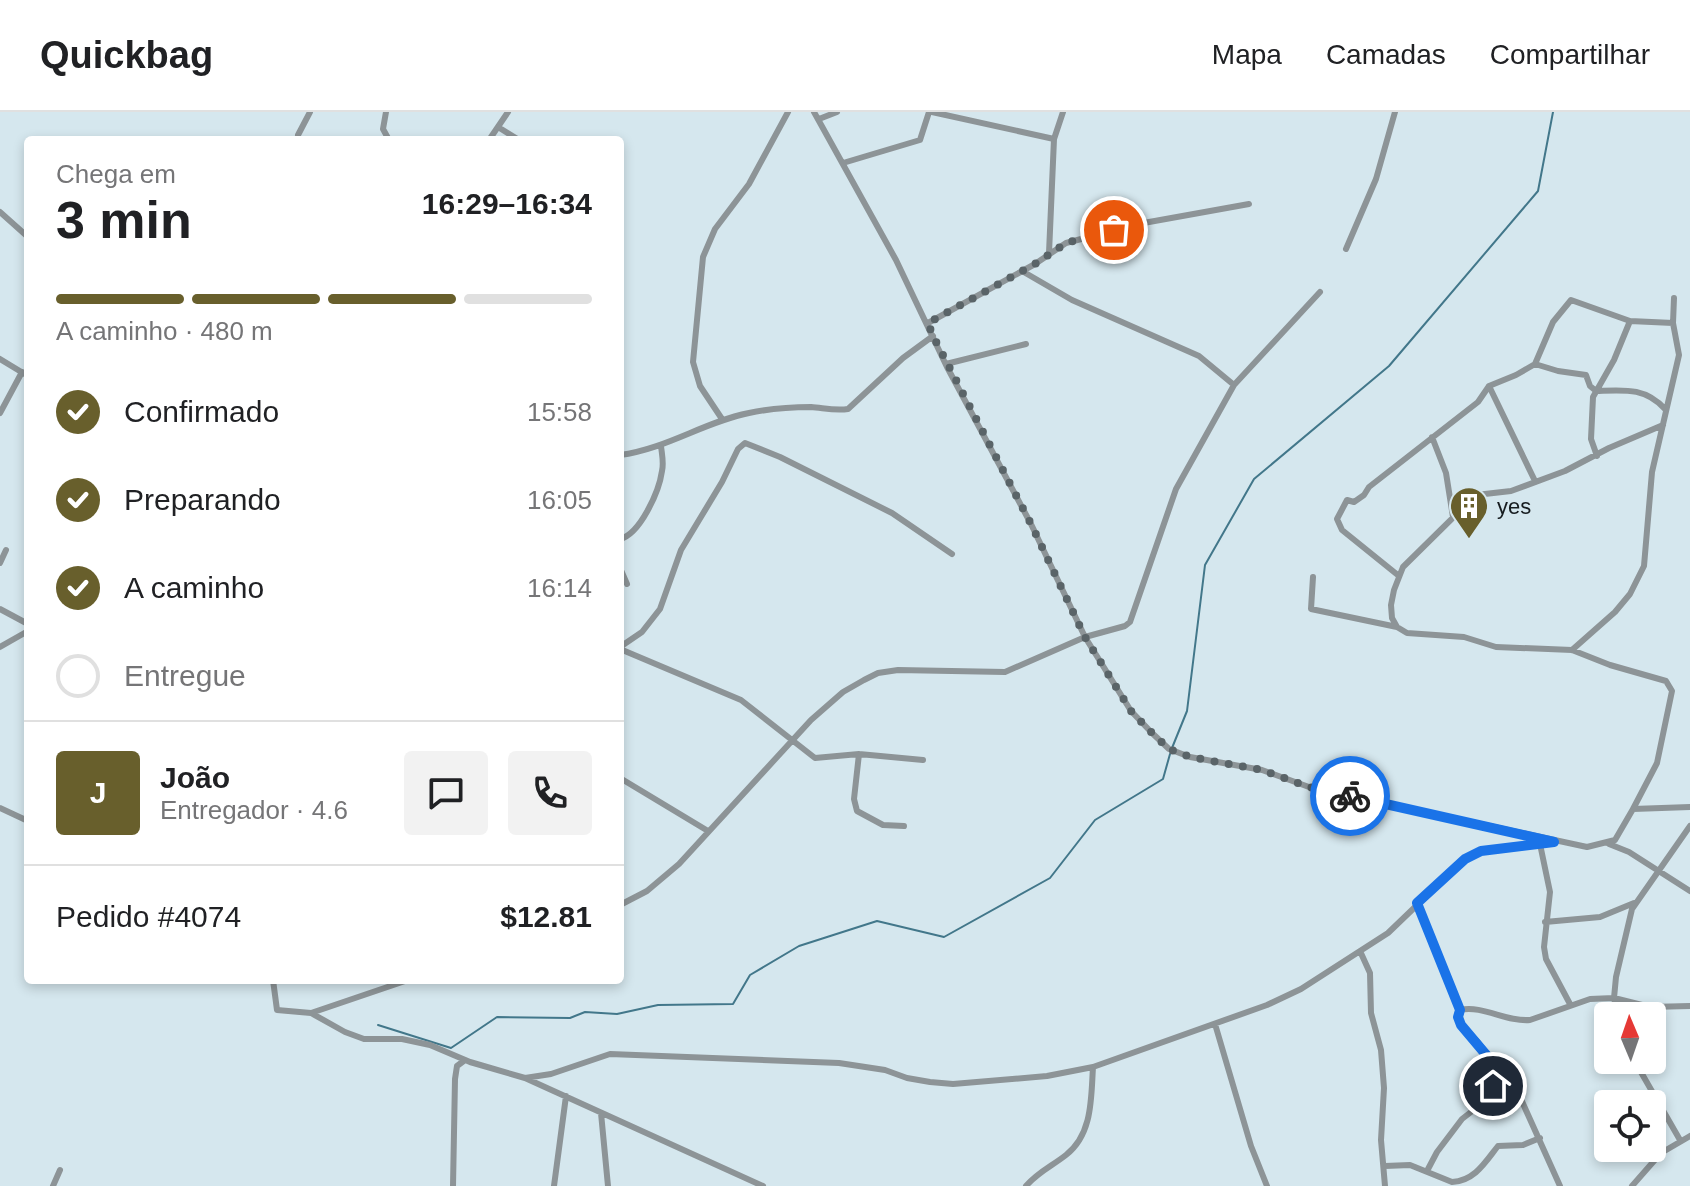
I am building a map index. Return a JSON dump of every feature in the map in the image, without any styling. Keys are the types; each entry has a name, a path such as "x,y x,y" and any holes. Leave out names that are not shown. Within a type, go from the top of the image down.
{"street":[{"path":"298,135 310,112"},
{"path":"386,112 383,129 387,136"},
{"path":"492,136 508,112"},
{"path":"722,419 700,386 693,362 703,257 715,229 749,184 788,112"},
{"path":"814,112 928,323 1085,637 1131,711 1169,749 1190,757 1262,770 1309,787 1554,842 1587,847 1609,844 1619,835 1657,763 1671,687 1666,681 1572,650 1496,647 1464,637 1414,635 1397,627 1311,609 1313,577"},
{"path":"819,119 837,112"},
{"path":"843,163 920,140 930,112 1054,139"},
{"path":"1049,253 1054,139 1063,112"},
{"path":"1346,249 1376,179 1395,112"},
{"path":"498,127 513,136"},
{"path":"928,323 1066,243 1138,224 1249,204"},
{"path":"0,212 24,233"},
{"path":"1022,271 1072,300 1199,356 1234,385"},
{"path":"624,903 666,876 811,720 843,692 878,673 898,670 1005,672 1085,637 1130,622 1176,489 1234,385 1320,292"},
{"path":"1572,650 1615,612 1639,579 1644,566 1652,472 1679,355 1673,323 1674,298"},
{"path":"1399,576 1342,530 1337,519 1347,500 1354,502 1364,495 1369,487 1478,402 1489,386 1535,364 1553,322 1571,300 1630,321 1673,323"},
{"path":"1597,456 1591,434 1593,397 1614,360 1630,321"},
{"path":"624,454 661,446 722,419 791,408 848,409 903,358 933,336"},
{"path":"946,364 1026,344"},
{"path":"0,359 24,373"},
{"path":"1535,364 1558,371 1582,373 1596,391 1651,395 1665,409"},
{"path":"0,413 24,376"},
{"path":"1489,386 1535,481"},
{"path":"1397,627 1392,618 1391,605 1399,576 1411,558 1476,495 1511,491 1663,425"},
{"path":"1432,437 1446,473 1453,517"},
{"path":"624,645 642,632 660,609 681,550 738,449 745,443 780,457 892,513 952,554"},
{"path":"624,538 639,527 660,481 663,462 661,446"},
{"path":"0,563 6,550"},
{"path":"624,577 627,584"},
{"path":"0,609 24,622"},
{"path":"0,647 24,633"},
{"path":"624,650 741,700 815,758 859,754 923,760"},
{"path":"859,754 854,799 857,811 883,825 904,826"},
{"path":"624,780 708,831"},
{"path":"1633,809 1690,807"},
{"path":"0,808 24,819"},
{"path":"1615,1002 1628,921 1635,902 1690,826"},
{"path":"525,1078 551,1074 610,1054 863,1065 907,1078 953,1084 1047,1076 1093,1067 1267,1005 1301,989 1388,933 1465,859 1481,851 1554,842"},
{"path":"1540,844 1550,892 1545,922 1546,959 1570,1004"},
{"path":"1609,844 1690,891"},
{"path":"1545,922 1600,917 1635,902"},
{"path":"1417,903 1460,1010 1458,1017 1461,1025 1520,1097 1560,1186"},
{"path":"1360,951 1370,973 1371,1013 1381,1050 1384,1088 1381,1140 1385,1186"},
{"path":"274,984 277,1010 311,1013 396,984"},
{"path":"1460,1010 1474,1009 1520,1021 1590,999 1614,998 1650,1007 1690,1006"},
{"path":"311,1013 364,1039 414,1041 525,1078 763,1186"},
{"path":"1215,1024 1247,1136 1267,1186"},
{"path":"453,1186 455,1079 457,1066 465,1060"},
{"path":"1026,1186 1077,1144 1090,1112 1093,1067"},
{"path":"1642,1074 1680,1140"},
{"path":"1427,1171 1462,1119 1480,1105 1504,1076"},
{"path":"554,1186 566,1096"},
{"path":"601,1113 608,1186"},
{"path":"1632,1186 1661,1153 1690,1136"},
{"path":"1385,1166 1410,1165 1452,1184 1481,1169 1498,1146 1523,1145 1540,1138"},
{"path":"53,1186 60,1170"}],"waterway":[{"path":"1172,748 1187,711 1205,565 1254,479 1389,366 1538,191 1553,112"},
{"path":"378,1025 451,1048 497,1017 570,1018 585,1012 617,1014 658,1005 733,1004 750,975 799,946 877,921 944,937 1050,878 1095,820 1163,779 1170,754"}],"way so far":[{"path":"1114,230 1066,243 1035,264 994,284 928,323 933,336 1031,524 1085,637 1131,711 1169,749 1190,757 1262,770 1309,787 1350,796"}],"place":[{"name":"yes","path":"1469,540"}],"route":[{"path":"1350,796 1554,842 1481,851 1465,859 1417,903 1460,1010 1458,1017 1461,1025 1504,1076 1493,1086"}]}
